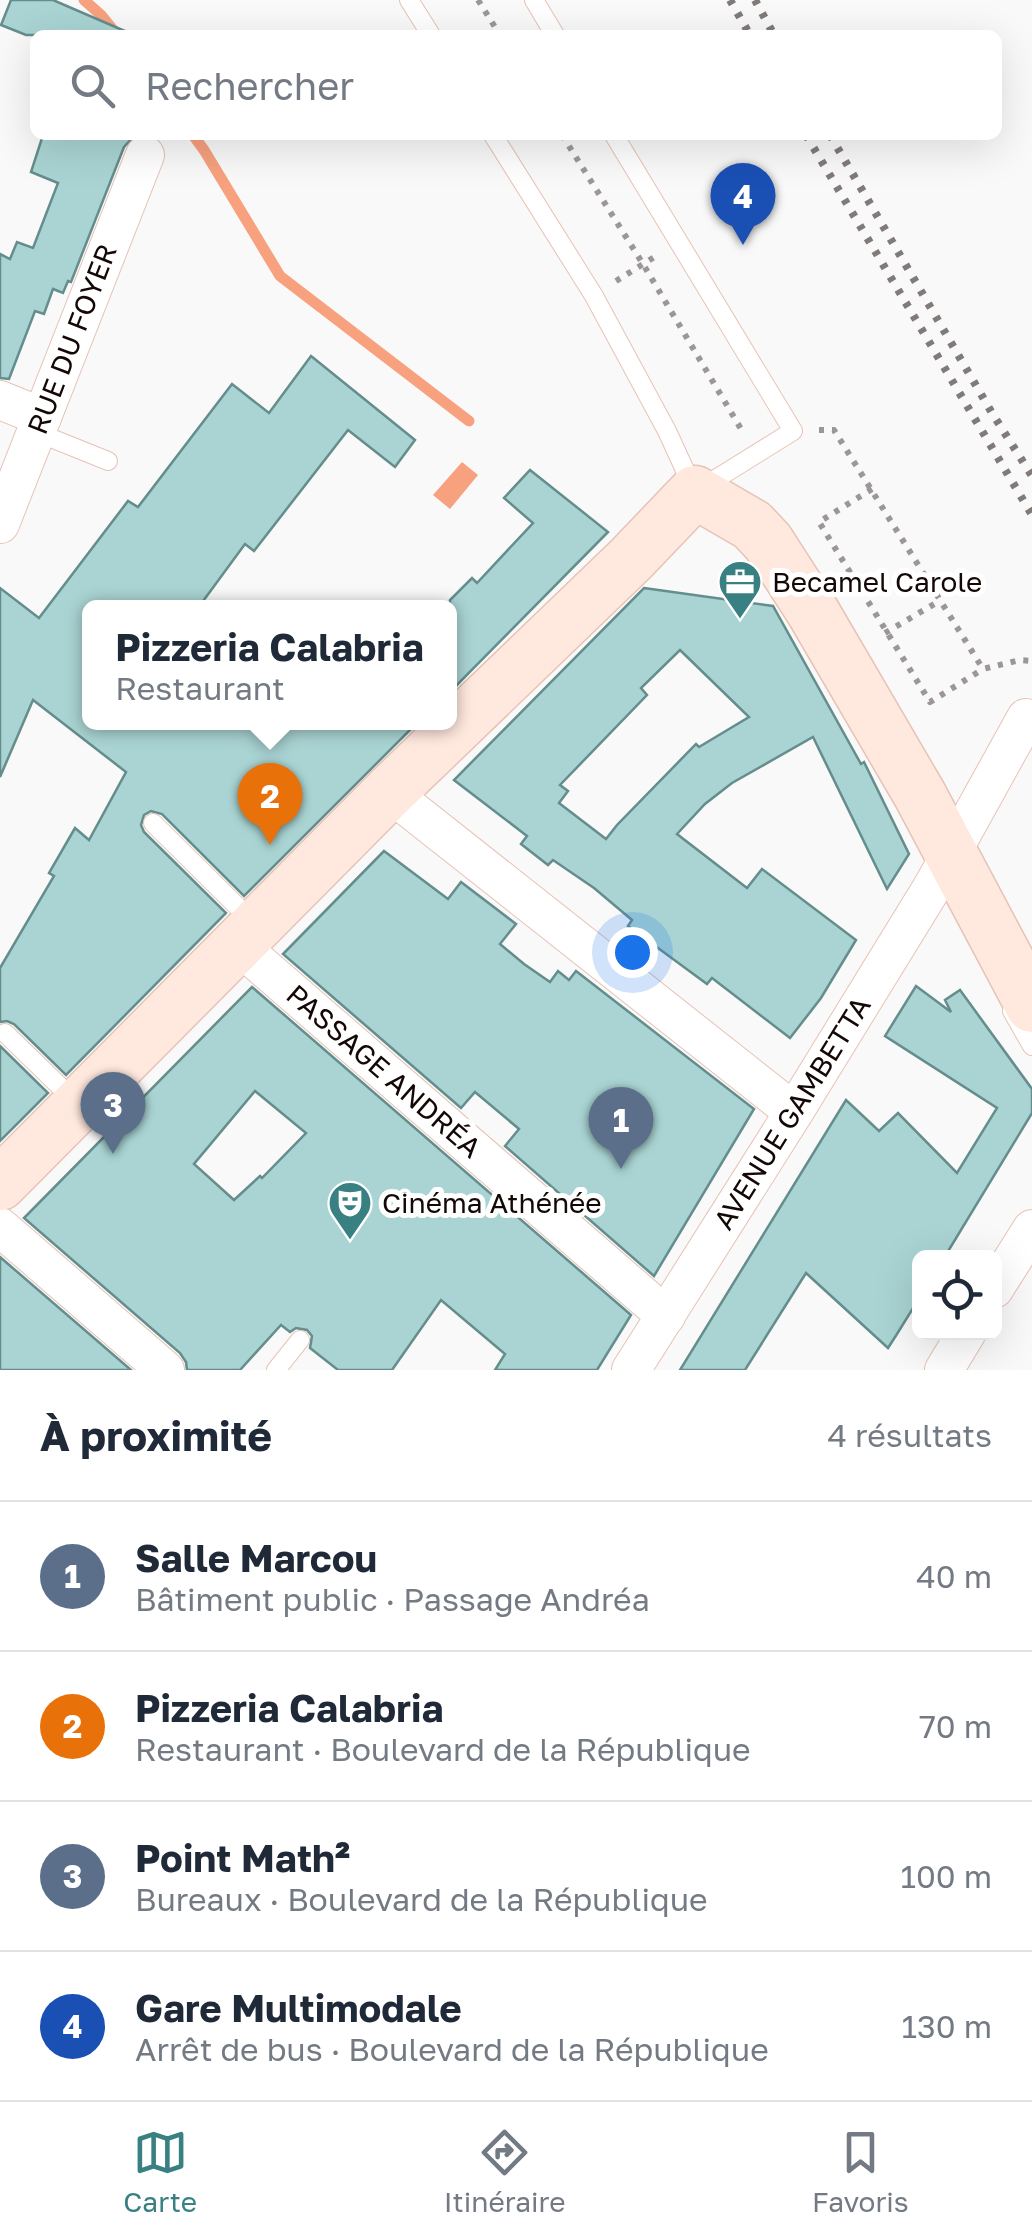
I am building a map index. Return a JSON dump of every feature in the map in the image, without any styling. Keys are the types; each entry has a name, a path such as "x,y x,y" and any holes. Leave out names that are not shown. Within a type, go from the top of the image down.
{"main road":[{"path":"457,727 695,492 752,525 768,542 920,795 1006,981"},
{"path":"0,1184 453,730"}],"street":[{"name":"RUE DU FOYER","path":"0,524 144,155"},
{"path":"0,400 39,424"},
{"name":"AVENUE GAMBETTA","path":"631,1370 794,1112 950,854 1026,718"},
{"path":"389,792 794,1112"},
{"name":"PASSAGE ANDRÉA","path":"248,936 666,1316"},
{"path":"0,1227 165,1370"},
{"path":"1002,1276 1032,1229"},
{"path":"944,1370 962,1340"}],"lane":[{"path":"409,0 428,30"},
{"path":"534,0 552,30"},
{"path":"496,140 594,296 667,431 695,492 792,431 617,140"},
{"path":"39,424 108,461"},
{"path":"152,823 248,936"},
{"path":"1006,981 1032,1046"},
{"path":"5,1034 79,1105"},
{"path":"276,1370 300,1340"}],"path":[{"path":"478,0 497,30"},
{"path":"594,296 677,242"},
{"path":"792,431 834,430 984,669"},
{"path":"872,489 818,522 930,702 984,669 1032,661"},
{"path":"911,618 942,600"}],"shaded area":[{"path":"462,462 478,475 450,509 433,495"}],"building":[{"path":"11,0 53,0 122,30 30,30 30,35 26,35 1,25"},
{"path":"41,140 130,140 124,147 71,282 68,281 63,293 53,289 44,314 35,311 9,379 0,378 0,254 10,259 17,242 33,248 58,183 31,172"},
{"path":"311,356 415,440 395,467 348,430 254,551 245,544 204,600 82,600 82,730 410,730 244,896 162,814 151,811 144,815 144,832 226,913 66,1075 14,1024 0,1022 0,968 54,876 49,873 75,828 89,840 126,772 33,700 0,777 0,588 39,618 128,501 138,507 232,384 269,413"},
{"path":"530,470 608,532 457,685 457,600 450,600 472,578 477,583 533,523 504,498"},
{"path":"644,588 773,606 861,764 864,762 909,854 887,889 813,737 732,783 677,834 747,888 762,869 856,940 821,998 790,1038 712,978 707,984 628,926 632,920 594,888 553,860 548,865 521,844 527,836 454,780","holes":["680,650 749,717 699,747 696,744 606,839 559,803 568,791 560,785 647,695 641,688"]},
{"path":"384,851 448,899 461,882 516,924 500,944 524,964 550,982 558,971 569,980 576,971 754,1109 654,1276 505,1146 519,1129 475,1092 461,1108 283,954"},
{"path":"916,986 951,1012 945,1000 960,990 1032,1089 1032,1113 949,1250 912,1250 912,1310 888,1348 806,1273 745,1370 680,1370 846,1100 879,1131 898,1113 957,1173 997,1108 885,1036"},
{"path":"252,987 631,1315 597,1370 495,1370 505,1354 441,1300 392,1370 338,1370 310,1348 312,1336 307,1330 296,1328 290,1332 281,1325 240,1370 187,1370 180,1353 24,1218","holes":["255,1091 306,1133 234,1200 194,1164"]},
{"path":"0,1046 48,1093 0,1141"},
{"path":"0,1257 131,1370 0,1370"}],"waterway":[{"path":"84,0 113,30"},
{"path":"197,140 280,276 469,421"}],"railway":[{"path":"730,0 747,30"},
{"path":"755,0 771,30"},
{"path":"809,140 1032,515"},
{"path":"833,140 1032,476"}],"place":[{"name":"Gare Multimodale","path":"743,245"},
{"name":"Becamel Carole","path":"740,620"},
{"name":"Pizzeria Calabria","path":"270,845"},
{"name":"Point Math²","path":"113,1154"},
{"name":"Salle Marcou","path":"621,1169"},
{"name":"Cinéma Athénée","path":"350,1241"}]}
